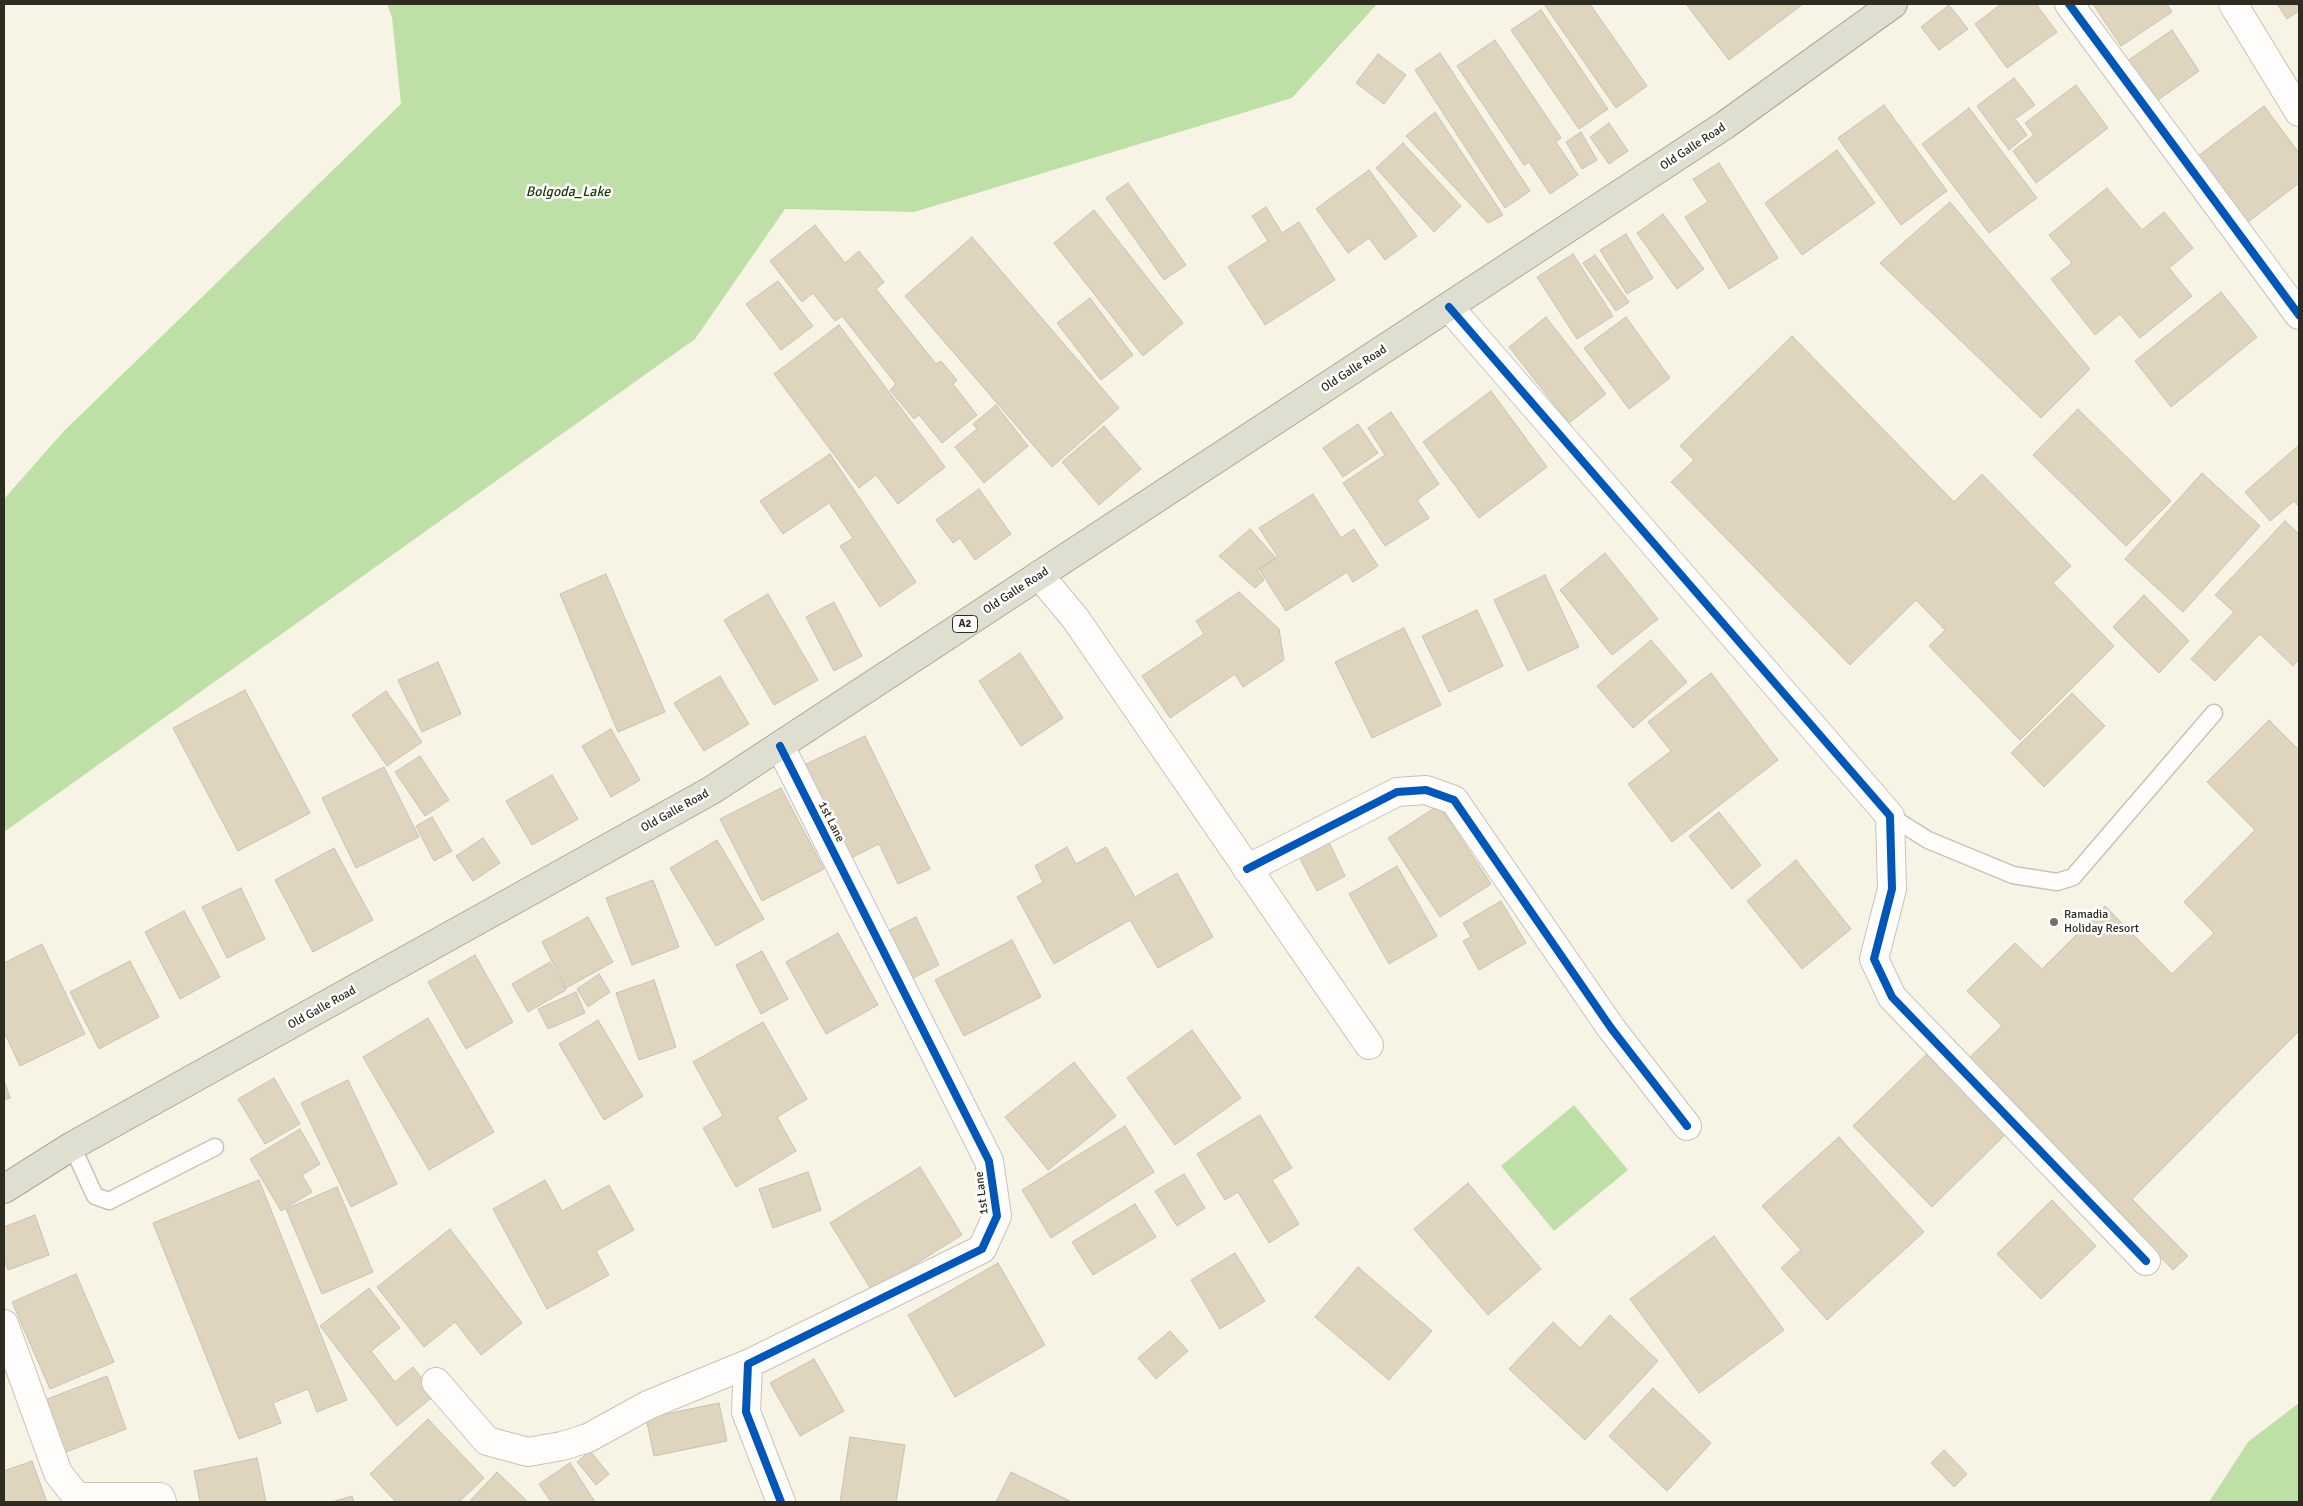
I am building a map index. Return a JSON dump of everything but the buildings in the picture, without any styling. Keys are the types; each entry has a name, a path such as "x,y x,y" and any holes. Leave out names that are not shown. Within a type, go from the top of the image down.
{"highway":[{"name":"Old Galle Road","path":"4,1189 72,1146 712,790 1725,125 1893,4"}],"street":[{"path":"2069,4 2299,315"},
{"path":"2233,4 2299,112"},
{"path":"1450,306 1890,816 1892,888 1874,959 1892,997 2146,1261"},
{"path":"1039,576 1075,618 1369,1044"},
{"name":"1st Lane","path":"436,1382 487,1441 528,1452 562,1446 588,1438 648,1405 748,1364 982,1249 997,1216 989,1161 780,746"},
{"path":"1247,869 1397,792 1426,790 1454,800 1611,1028 1687,1126"},
{"path":"4,1324 58,1473 77,1497 160,1497 162,1502"},
{"path":"748,1364 746,1412 781,1502"}],"lane":[{"path":"1890,816 1928,840 2013,875 2056,882 2073,877 2214,713"},
{"path":"72,1146 95,1196 109,1201 214,1147"}],"water":[{"name":"Bolgoda_Lake","path":"387,4 1377,4 1292,98 914,212 785,209 695,339 4,832 4,499 64,431 401,104 392,17"},
{"path":"1574,1105 1628,1170 1554,1231 1501,1166"},
{"path":"2299,1403 2299,1502 2209,1502 2248,1442"}],"cycle path":[{"path":"2069,4 2299,315"},
{"path":"1449,307 1890,816 1892,889 1874,959 1892,997 2146,1261"},
{"path":"780,746 989,1161 997,1216 982,1249 748,1364 746,1412 781,1502"},
{"path":"1247,869 1397,792 1426,790 1454,800 1611,1028 1687,1126"}],"place":[{"name":"Ramadia Holiday Resort","path":"2054,922"}]}
